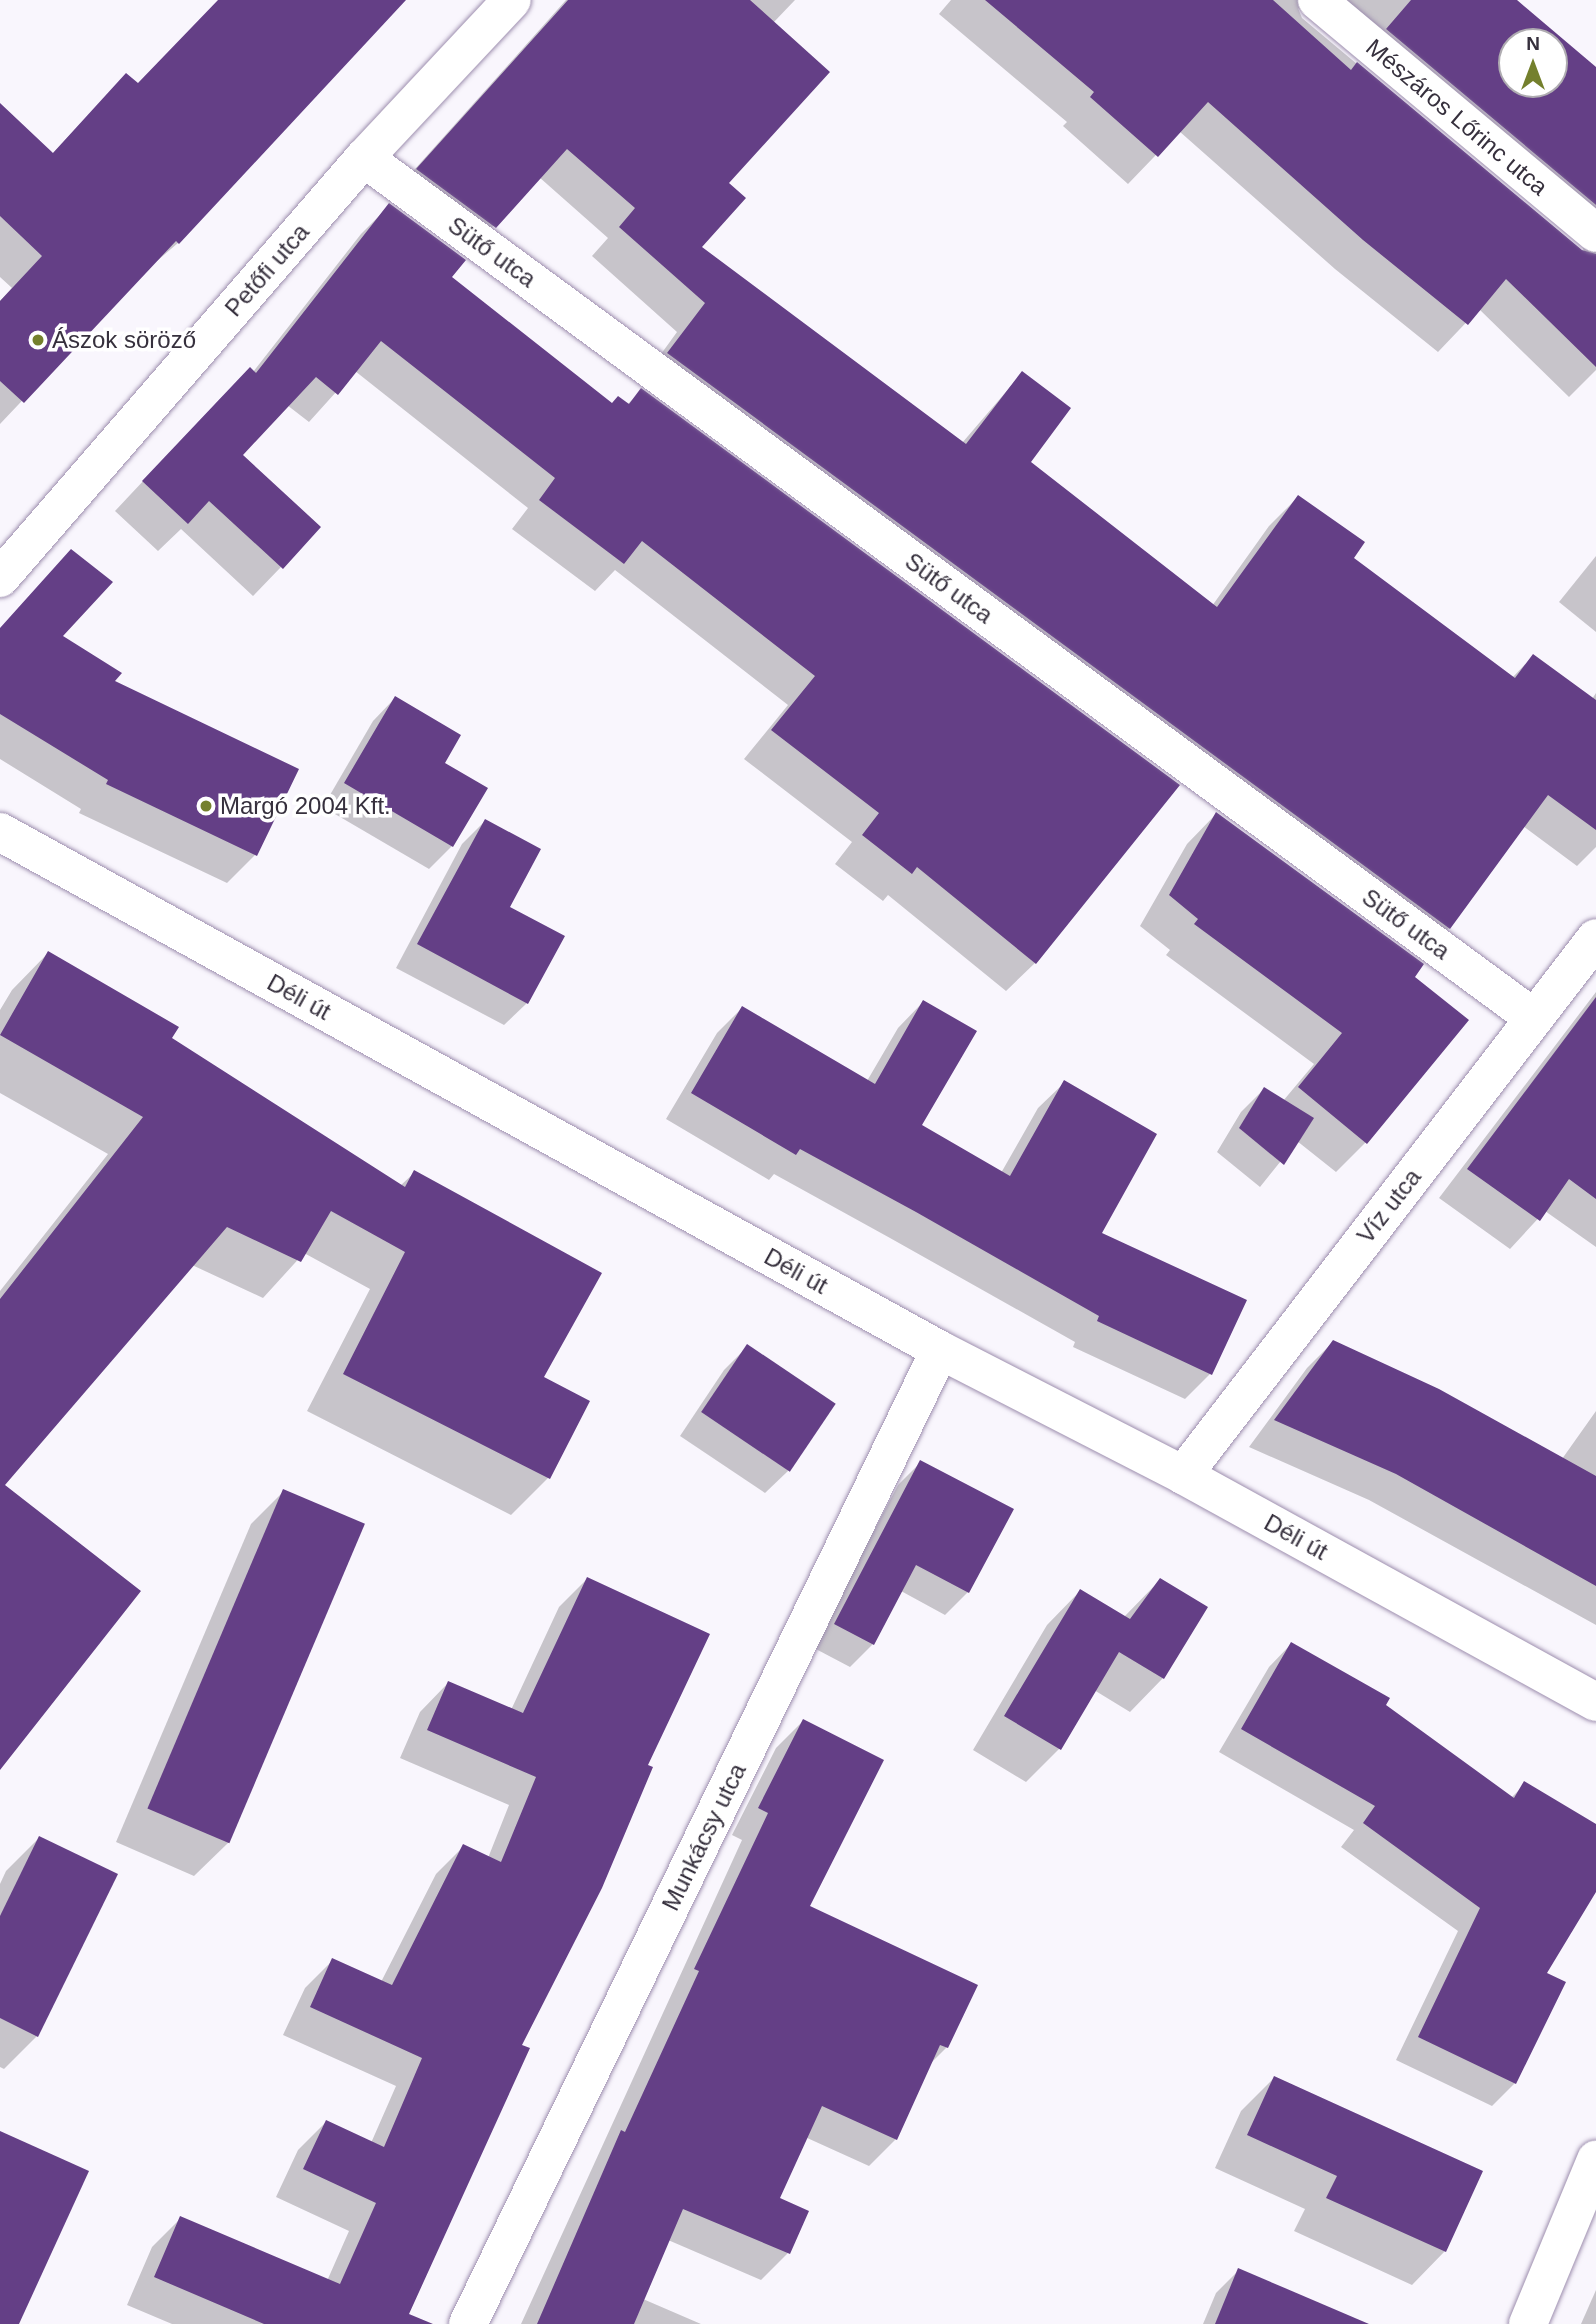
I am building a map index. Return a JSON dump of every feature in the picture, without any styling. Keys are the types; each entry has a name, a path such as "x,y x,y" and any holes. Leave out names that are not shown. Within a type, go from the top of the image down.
{"street":[{"name":"Petőfi utca","path":"0,578 364,158 512,0"},
{"name":"Mészáros Lőrinc utca","path":"1317,0 1596,233"},
{"name":"Sütő utca","path":"364,158 1534,1018"},
{"name":"Déli út","path":"0,832 940,1350 1183,1475 1596,1702"},
{"name":"Víz utca","path":"1183,1475 1596,938"},
{"name":"Munkácsy utca","path":"468,2324 940,1350"},
{"path":"1528,2324 1596,2161"}],"building":[{"path":"218,0 406,0 179,244 176,241 24,403 0,381 0,301 42,256 0,216 0,103 53,153 126,73 138,83"},
{"path":"568,0 750,0 830,72 729,183 746,198 702,247 966,444 1022,371 1071,408 1031,462 1217,607 1298,495 1365,542 1354,558 1515,678 1533,654 1596,700 1596,830 1548,795 1450,929 667,353 705,303 619,227 635,208 567,149 496,228 416,169"},
{"path":"985,0 1273,0 1351,70 1357,62 1582,250 1596,254 1596,367 1506,279 1468,325 1363,240 1208,102 1158,157 1090,97 1094,92"},
{"path":"1411,0 1517,0 1550,28 1498,28 1498,98 1568,98 1568,43 1596,67 1596,205 1386,29"},
{"path":"389,203 466,260 452,277 612,403 618,396 629,404 641,388 1180,785 1036,964 917,867 912,874 862,835 879,813 771,730 815,676 642,541 624,564 539,500 555,478 381,341 338,395 316,377 243,455 321,527 283,569 209,501 188,524 142,481 250,367 256,373"},
{"path":"71,549 113,582 63,636 122,673 115,681 299,769 257,856 106,784 108,780 0,714 0,628"},
{"path":"395,696 461,735 445,763 488,788 453,847 344,783"},
{"path":"1216,812 1424,964 1415,977 1469,1020 1367,1144 1298,1087 1342,1033 1194,924 1198,919 1169,895"},
{"path":"485,819 541,849 510,907 565,936 528,1004 417,944"},
{"path":"48,951 179,1027 172,1038 405,1187 414,1170 602,1273 544,1377 590,1401 550,1479 343,1374 405,1252 331,1211 301,1262 227,1227 5,1485 141,1591 0,1770 0,1299 143,1117 0,1035"},
{"path":"1596,997 1596,1199 1569,1179 1540,1221 1467,1169"},
{"path":"923,1000 977,1031 922,1125 1010,1176 1064,1080 1157,1134 1102,1233 1247,1300 1212,1375 1097,1321 1099,1316 916,1212 800,1149 796,1155 691,1093 742,1006 875,1084"},
{"path":"1264,1087 1314,1118 1284,1165 1239,1128"},
{"path":"1333,1340 1439,1389 1596,1476 1596,1586 1396,1474 1274,1420"},
{"path":"747,1344 836,1404 790,1472 701,1412"},
{"path":"920,1460 1014,1509 969,1593 916,1565 874,1645 834,1624"},
{"path":"283,1489 365,1524 229,1843 147,1808"},
{"path":"587,1577 710,1634 648,1765 653,1767 602,1888 522,2045 530,2048 409,2314 433,2324 264,2324 154,2277 180,2216 340,2284 376,2203 303,2169 326,2120 384,2147 422,2058 310,2007 332,1958 392,1985 463,1844 501,1862 536,1777 427,1730 448,1681 523,1713"},
{"path":"1160,1578 1208,1607 1164,1679 1119,1652 1061,1750 1004,1716 1080,1589 1130,1619"},
{"path":"1291,1642 1390,1698 1386,1705 1514,1798 1524,1781 1596,1824 1596,1892 1547,1973 1566,1982 1516,2084 1418,2037 1480,1908 1363,1823 1375,1806 1241,1729"},
{"path":"803,1719 884,1760 810,1906 978,1985 948,2048 940,2045 897,2140 822,2106 780,2198 809,2211 790,2254 683,2209 634,2324 537,2324 621,2130 625,2132 699,1971 694,1969 768,1813 758,1808"},
{"path":"39,1836 118,1874 38,2037 0,2018 0,1916"},
{"path":"1274,2076 1483,2171 1446,2252 1326,2198 1337,2176 1247,2135"},
{"path":"0,2131 89,2171 19,2324 0,2324"},
{"path":"1238,2268 1369,2324 1215,2324"}],"place":[{"name":"Ászok söröző","path":"38,340"},
{"name":"Margó 2004 Kft.","path":"206,806"}]}
